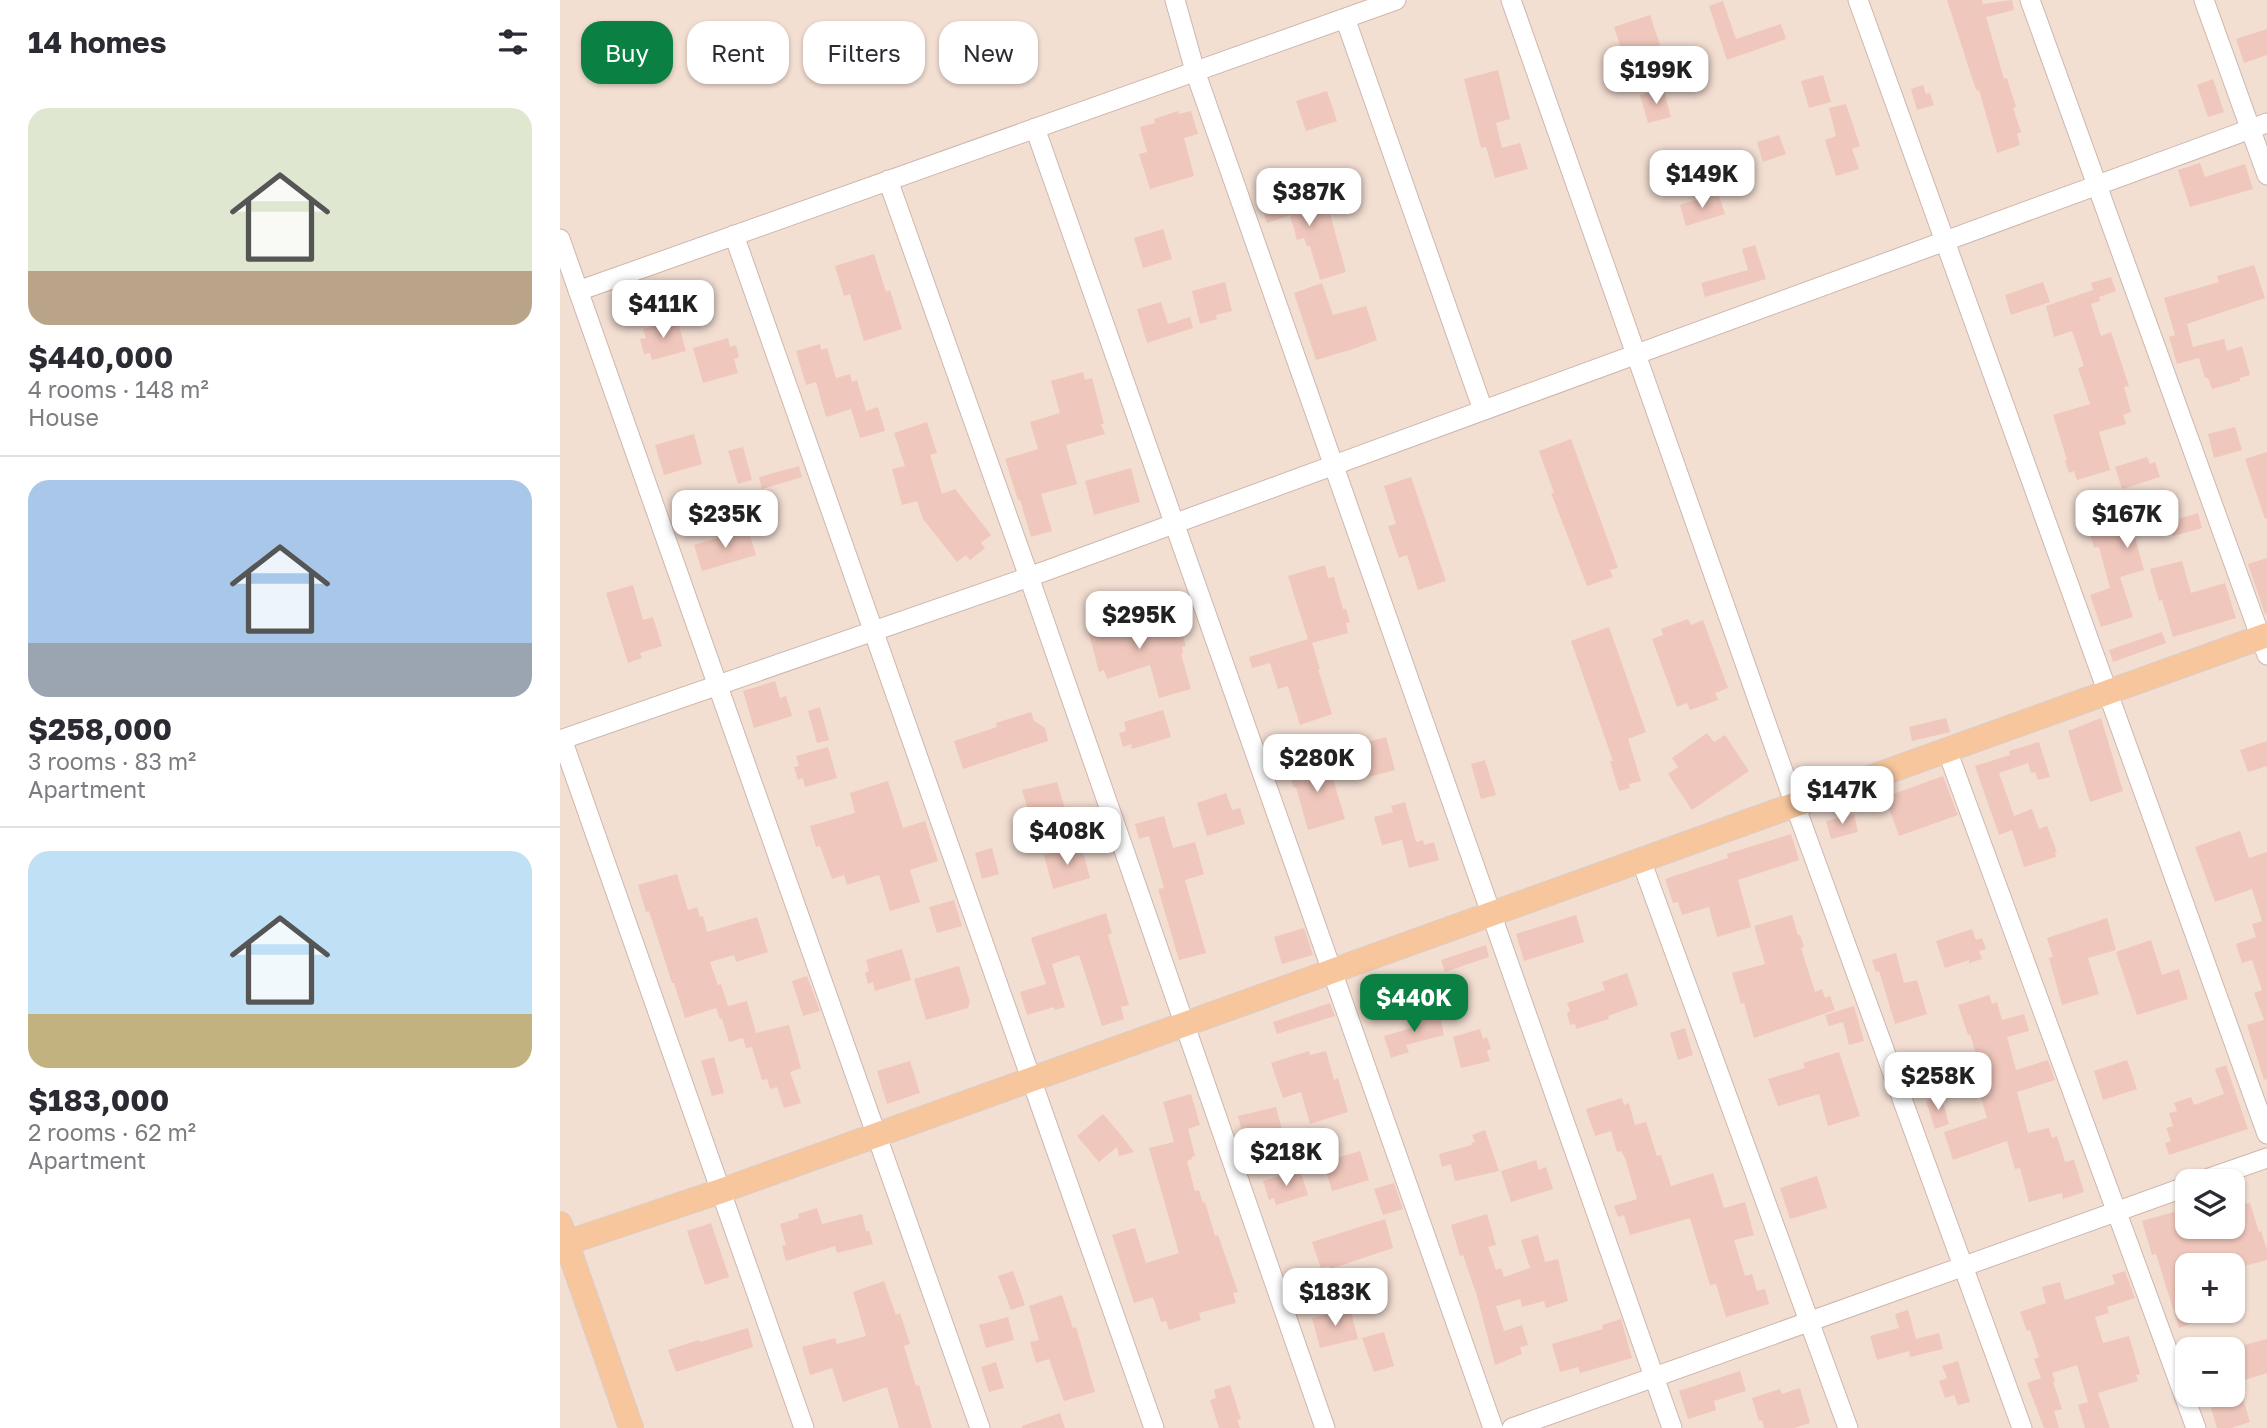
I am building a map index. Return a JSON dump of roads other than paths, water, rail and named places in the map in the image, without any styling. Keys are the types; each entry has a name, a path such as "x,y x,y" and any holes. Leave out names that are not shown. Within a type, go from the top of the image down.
{"main road":[{"path":"631,1428 562,1237 721,1191 2108,692 2265,642"}],"street":[{"path":"1175,0 1195,71 1672,1428"},
{"path":"578,290 1396,0"},
{"path":"1511,0 1795,805 2022,1428"},
{"path":"1858,0 2267,1134"},
{"path":"2030,0 2265,642"},
{"path":"2204,0 2259,126 2267,175"},
{"path":"1345,18 1483,410"},
{"path":"804,1428 561,740 1029,577 2259,126"},
{"path":"1035,128 1493,1428"},
{"path":"888,180 1325,1428"},
{"path":"734,235 1154,1428"},
{"path":"560,239 980,1428"},
{"path":"1947,750 2196,1428"},
{"path":"1641,860 1848,1428"},
{"path":"2235,1169 2267,1158"},
{"path":"1512,1428 2175,1191"}]}
